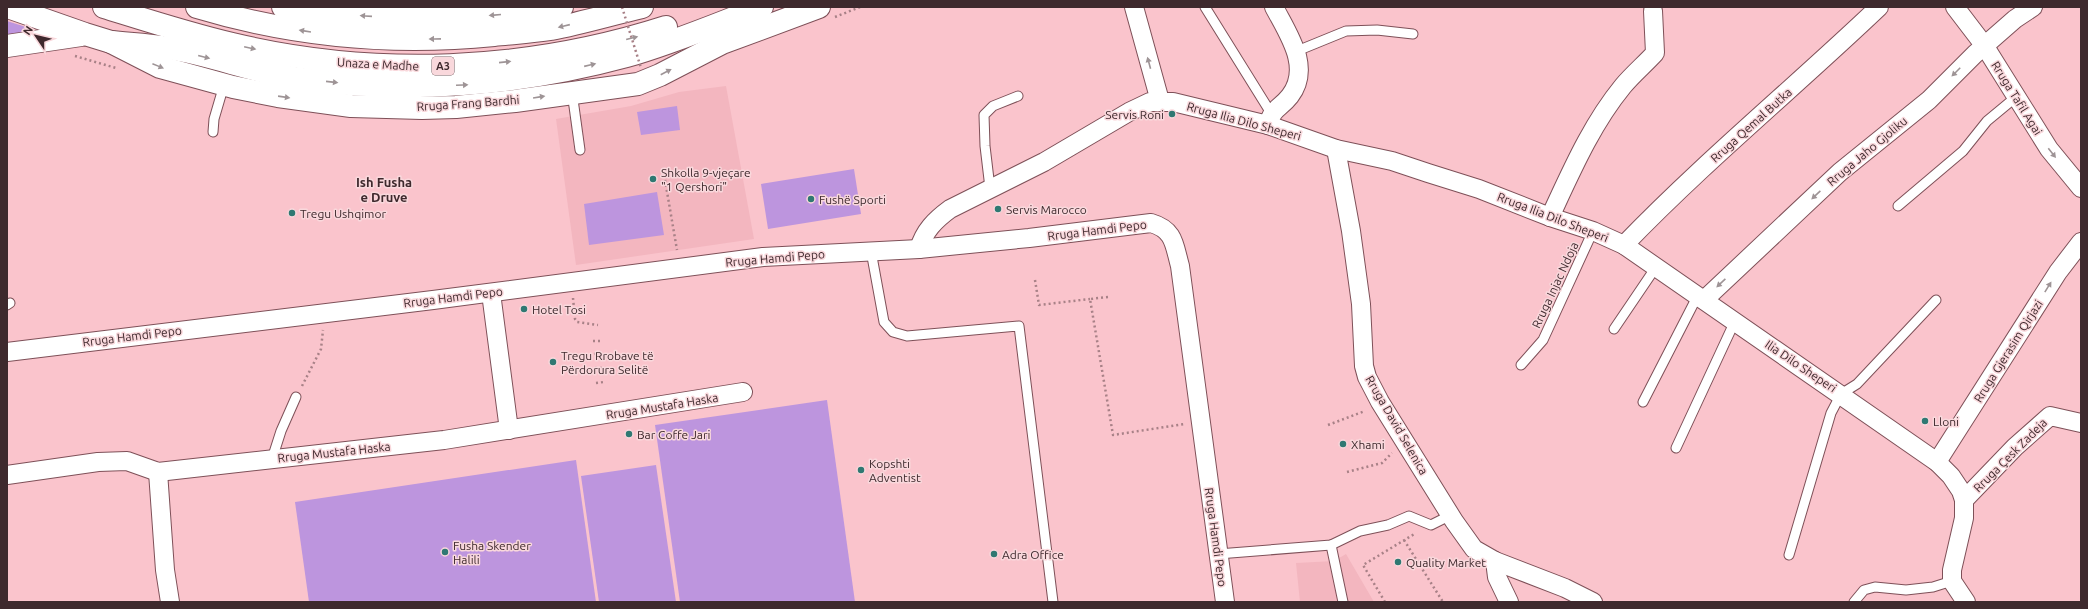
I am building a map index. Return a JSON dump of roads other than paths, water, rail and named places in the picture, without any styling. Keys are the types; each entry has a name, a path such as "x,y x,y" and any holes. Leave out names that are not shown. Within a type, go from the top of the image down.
{"main road":[{"path":"8,7 111,42 168,48 300,79 366,86 462,85 520,80 627,56 670,42 762,7"},
{"name":"Unaza e Madhe","path":"104,7 231,44 308,59 377,65 422,66 500,62 575,51 641,35 724,7"},
{"path":"197,7 245,20 314,32 397,39 471,37 550,29 642,7"},
{"path":"283,7 366,17 441,18 506,14 562,7"},
{"name":"Rruga Frang Bardhi","path":"111,42 160,67 224,84 278,96 351,106 416,108 456,107 572,91 638,84 660,75 722,43 819,7"},
{"path":"7,46 32,44 65,36 85,34"}],"street":[{"path":"1134,7 1160,101"},
{"path":"1270,119 1296,88 1298,63 1297,51 1274,7"},
{"name":"Rruga Qemal Butka","path":"1624,245 1698,171 1773,105 1879,7"},
{"name":"Rruga Tafil Agai","path":"1955,7 1984,45 2049,149 2081,188"},
{"name":"Rruga Jaho Gjoliku","path":"1701,298 1840,172 1929,100 1984,45 2015,19 2033,7"},
{"path":"1550,217 1578,157 1600,117 1624,86 1656,53 1652,11"},
{"name":"Rruga Ilia Dilo Sheperi","path":"919,249 927,230 937,218 950,209 1044,162 1129,112 1150,102 1160,101 1270,119 1336,148 1392,161 1479,189 1550,217 1593,231 1624,245"},
{"name":"Rruga David Selenica","path":"1336,148 1358,282 1364,366 1367,377 1385,410 1450,515 1474,549 1495,562 1565,588 1593,602"},
{"name":"Rruga Hamdi Pepo","path":"7,352 491,293 763,257 919,249 1029,238 1151,223 1162,226 1172,236 1181,272 1224,602"},
{"name":"Rruga Gjerasim Qirjazi","path":"1937,462 2058,272 2081,242"},
{"name":"Ilia Dilo Sheperi","path":"1624,245 1937,462 1951,476 1961,491 1964,500"},
{"path":"491,293 509,430"},
{"name":"Rruga Mustafa Haska","path":"7,475 98,462 127,461 158,472 444,440 743,392"},
{"name":"Rruga Çesk Zadeja","path":"1964,500 2015,447 2050,416 2081,423"},
{"path":"158,472 165,570 170,602"},
{"path":"1964,500 1964,518 1952,570 1952,581 1966,602"},
{"path":"1495,562 1497,577 1509,602"}],"lane":[{"path":"1205,7 1270,119"},
{"path":"1297,51 1346,31 1377,30 1413,34"},
{"path":"214,132 214,119 224,84"},
{"path":"572,91 580,150"},
{"path":"990,188 985,146 984,115 993,106 1018,96"},
{"path":"1898,206 1963,151 1987,121 2016,97"},
{"name":"Rruga Injac Ndoja","path":"1521,365 1543,340 1587,247 1593,231"},
{"path":"871,252 884,322 893,332 907,336 1019,326 1053,602"},
{"path":"1614,329 1656,267"},
{"path":"1643,402 1701,298"},
{"path":"1789,555 1831,413 1841,394 1857,384 1936,300"},
{"path":"1676,448 1735,321"},
{"path":"272,459 281,431 296,397"},
{"path":"1218,554 1331,545 1360,531 1388,525 1410,516 1431,525 1450,515"},
{"path":"1331,545 1343,602"},
{"path":"1854,602 1864,590 1875,587 1906,590 1933,587 1952,581"}],"place":[{"name":"Servis Roni","path":"1172,114"},
{"name":"Shkolla 9-vjeçare \"1 Qershori\"","path":"653,179"},
{"name":"Fushë Sporti","path":"811,199"},
{"name":"Servis Marocco","path":"998,209"},
{"name":"Tregu Ushqimor","path":"292,213"},
{"name":"Hotel Tosi","path":"524,309"},
{"name":"Tregu Rrobave të Përdorura Selitë","path":"553,362"},
{"name":"Lloni","path":"1925,421"},
{"name":"Bar Coffe Jari","path":"629,434"},
{"name":"Xhami","path":"1343,444"},
{"name":"Kopshti Adventist","path":"861,470"},
{"name":"Fusha Skender Halili","path":"445,552"},
{"name":"Adra Office","path":"994,554"},
{"name":"Quality Market","path":"1398,562"}],"district":[{"name":"Ish Fusha e Druve","path":"384,190"}]}
